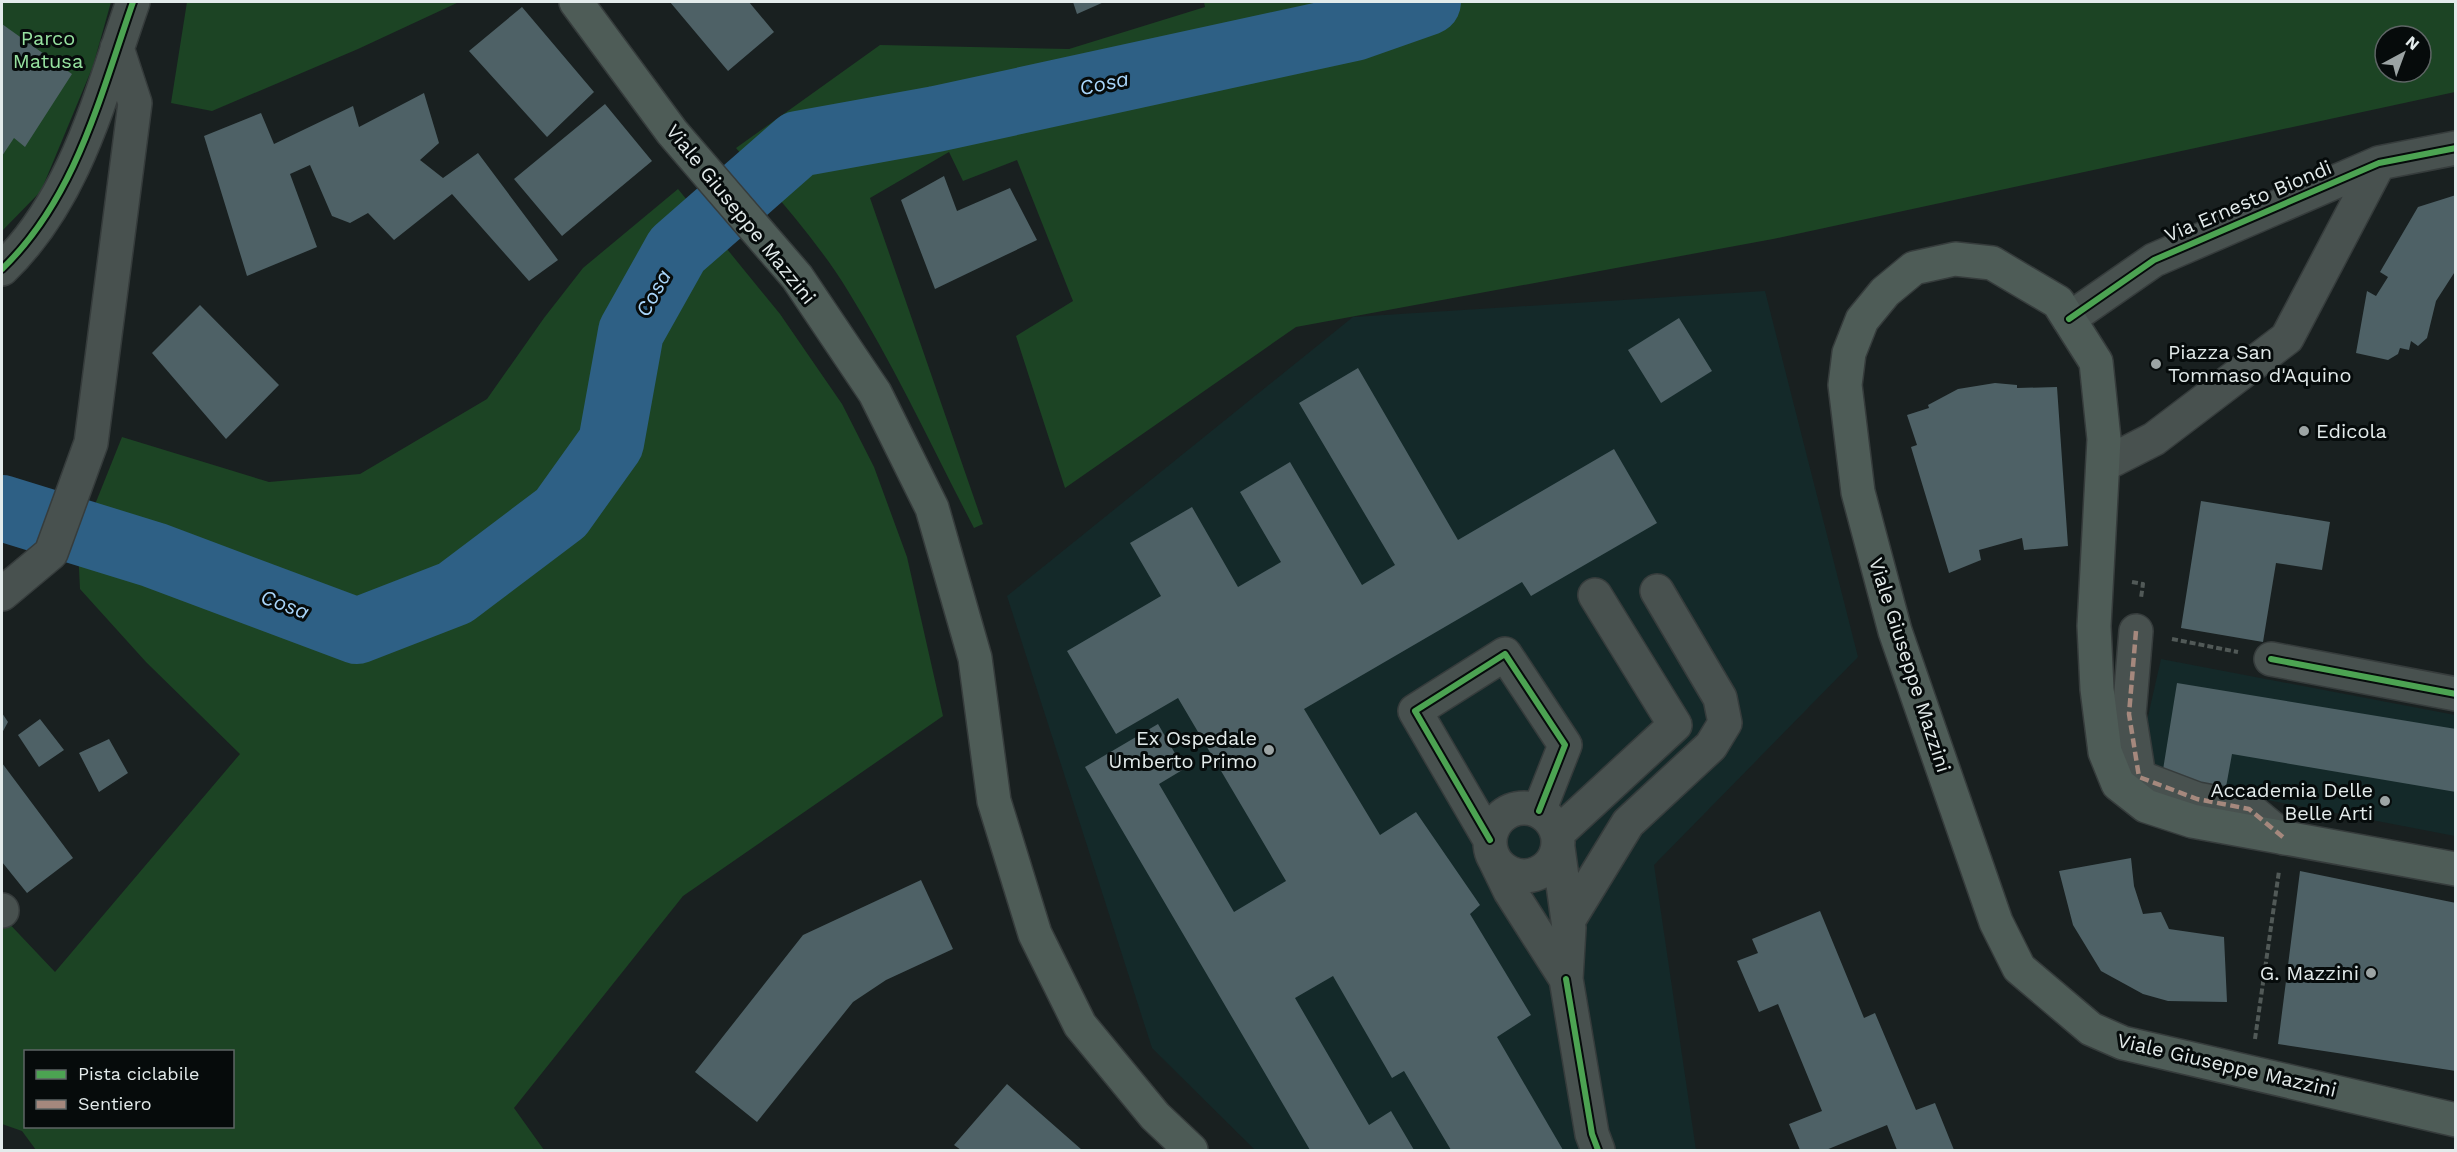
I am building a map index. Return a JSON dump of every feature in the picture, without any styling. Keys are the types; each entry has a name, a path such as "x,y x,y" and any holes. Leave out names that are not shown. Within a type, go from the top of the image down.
{"main road":[{"name":"Viale Giuseppe Mazzini","path":"577,2 672,132 797,278 875,393 932,508 975,658 994,801 1035,934 1080,1025 1155,1116 1191,1150"},
{"name":"Viale Giuseppe Mazzini","path":"2456,869 2192,821 2146,806 2118,784 2105,752 2097,689 2094,626 2104,439 2096,362 2058,302 1992,263 1954,259 1914,268 1885,292 1862,320 1849,353 1845,385 1858,492 1895,631 1996,922 2019,968 2091,1029 2123,1043 2456,1120"}],"street":[{"path":"2,269 16,255 67,184 91,128 133,2"},
{"path":"2,594 51,553 91,444 135,103 117,48"},
{"name":"Via Ernesto Biondi","path":"2069,319 2154,260 2379,163 2456,148"},
{"path":"2103,465 2154,439 2287,338 2379,163"},
{"path":"1568,921 1628,824 1711,746 1725,723 1720,698 1657,591"},
{"path":"1551,831 1675,725 1595,595"},
{"name":"Viale Giuseppe Mazzini","path":"2136,631 2129,714 2139,777 2197,799 2249,809 2284,838"},
{"path":"1505,654 1565,745 1547,867 1528,875 1508,872 1492,848 1415,711 1505,654"},
{"path":"2271,659 2456,694"},
{"path":"1566,979 1510,891 1492,848 1492,829 1506,813 1517,809 1551,831 1568,921 1566,979 1592,1134 1598,1150"}],"path":[{"path":"2250,1071 2284,838"}],"shaded area":[{"path":"1765,291 1858,657 1654,865 1696,1150 1255,1150 1152,1048 1007,596 1353,317"},
{"path":"2161,659 2455,715 2455,836 2153,778 2146,725"}],"green space":[{"name":"Parco Matusa","path":"2,2 111,2 93,66 41,191 2,231"},
{"path":"187,2 459,2 358,49 212,111 171,103"},
{"path":"1204,2 2455,2 2455,92 1773,239 1296,327 1065,488 1016,336 1073,301 1017,160 963,181 949,152 870,198 983,524 974,528 898,379 848,291 809,235 736,148 880,45 1069,49 1205,7"},
{"path":"678,189 780,314 842,404 874,467 907,557 943,716 683,896 514,1108 544,1150 36,1150 22,1131 2,1124 2,916 55,972 240,754 146,662 80,589 78,547 122,437 269,482 360,474 487,399 544,318 583,268"}],"building":[{"path":"670,2 749,2 774,32 728,71"},
{"path":"1073,2 1104,2 1077,14"},
{"path":"522,7 594,92 547,137 469,51"},
{"path":"2,24 72,74 25,147 14,138 2,156"},
{"path":"424,93 439,143 420,160 443,178 478,153 558,260 529,281 452,194 394,240 368,213 350,223 332,216 310,165 290,174 317,247 247,276 204,136 261,113 274,144 353,106 359,127"},
{"path":"605,104 652,161 562,236 514,179"},
{"path":"944,176 957,211 1010,188 1037,240 935,289 901,200"},
{"path":"2456,195 2456,270 2436,301 2427,338 2418,346 2411,341 2409,350 2400,348 2398,354 2388,360 2356,353 2367,291 2376,296 2388,277 2380,272 2418,207"},
{"path":"200,305 279,385 226,439 152,353"},
{"path":"1679,318 1712,371 1661,403 1628,350"},
{"name":"Ex Ospedale Umberto Primo","path":"1358,368 1458,540 1614,449 1657,523 1531,596 1522,582 1304,709 1380,835 1416,812 1480,905 1470,914 1531,1015 1497,1037 1563,1150 1451,1150 1404,1071 1392,1078 1333,976 1295,998 1369,1125 1391,1111 1414,1150 1310,1150 1085,767 1158,724 1184,769 1159,784 1234,912 1286,881 1178,698 1116,734 1067,651 1161,596 1130,543 1192,507 1238,587 1281,562 1240,492 1290,462 1362,585 1395,565 1299,403"},
{"path":"1995,383 2017,385 2017,388 2057,387 2068,546 2024,550 2022,538 1979,550 1981,560 1949,573 1911,447 1917,445 1907,415 1929,408 1928,405 1958,389"},
{"path":"2201,501 2330,522 2322,570 2276,563 2263,642 2181,628"},
{"path":"2177,683 2456,729 2456,792 2232,754 2226,787 2162,776"},
{"path":"2,713 8,722 2,733"},
{"path":"40,719 64,750 39,767 18,735"},
{"path":"109,739 128,773 99,792 79,753"},
{"path":"2,763 73,858 27,893 2,862"},
{"path":"2131,858 2134,886 2143,914 2161,912 2169,929 2224,937 2227,1002 2168,1001 2143,994 2101,971 2073,925 2059,871"},
{"name":"G. Mazzini","path":"2300,871 2456,903 2456,1071 2278,1044"},
{"path":"921,880 953,949 886,980 853,1002 757,1122 695,1072 803,935"},
{"path":"1820,911 1864,1018 1875,1013 1916,1110 1935,1103 1954,1150 1897,1150 1887,1125 1826,1150 1800,1150 1789,1124 1822,1111 1778,1004 1759,1012 1737,961 1758,953 1752,939"},
{"path":"1007,1084 1082,1150 961,1150 954,1145"}],"waterway":[{"name":"Cosa","path":"2,508 154,555 357,631 455,593 561,513 611,443 631,332 677,250 798,144 936,119 1354,28 1428,2"}],"marked path":[{"path":"2136,631 2129,714 2139,777 2197,799 2249,809 2284,838"}],"cycle path":[{"path":"2,269 28,241 49,211 67,178 97,109 133,2"},
{"path":"2069,319 2154,260 2379,163 2456,148"},
{"path":"1490,840 1415,711 1505,654 1565,745 1539,811"},
{"path":"2271,659 2456,694"},
{"path":"1566,979 1592,1134 1598,1150"}],"place":[{"name":"Piazza San Tommaso d'Aquino","path":"2156,364"},
{"name":"Edicola","path":"2304,431"},
{"name":"Ex Ospedale Umberto Primo","path":"1269,750"},
{"name":"Accademia Delle Belle Arti","path":"2385,801"},
{"name":"G. Mazzini","path":"2371,973"}]}
